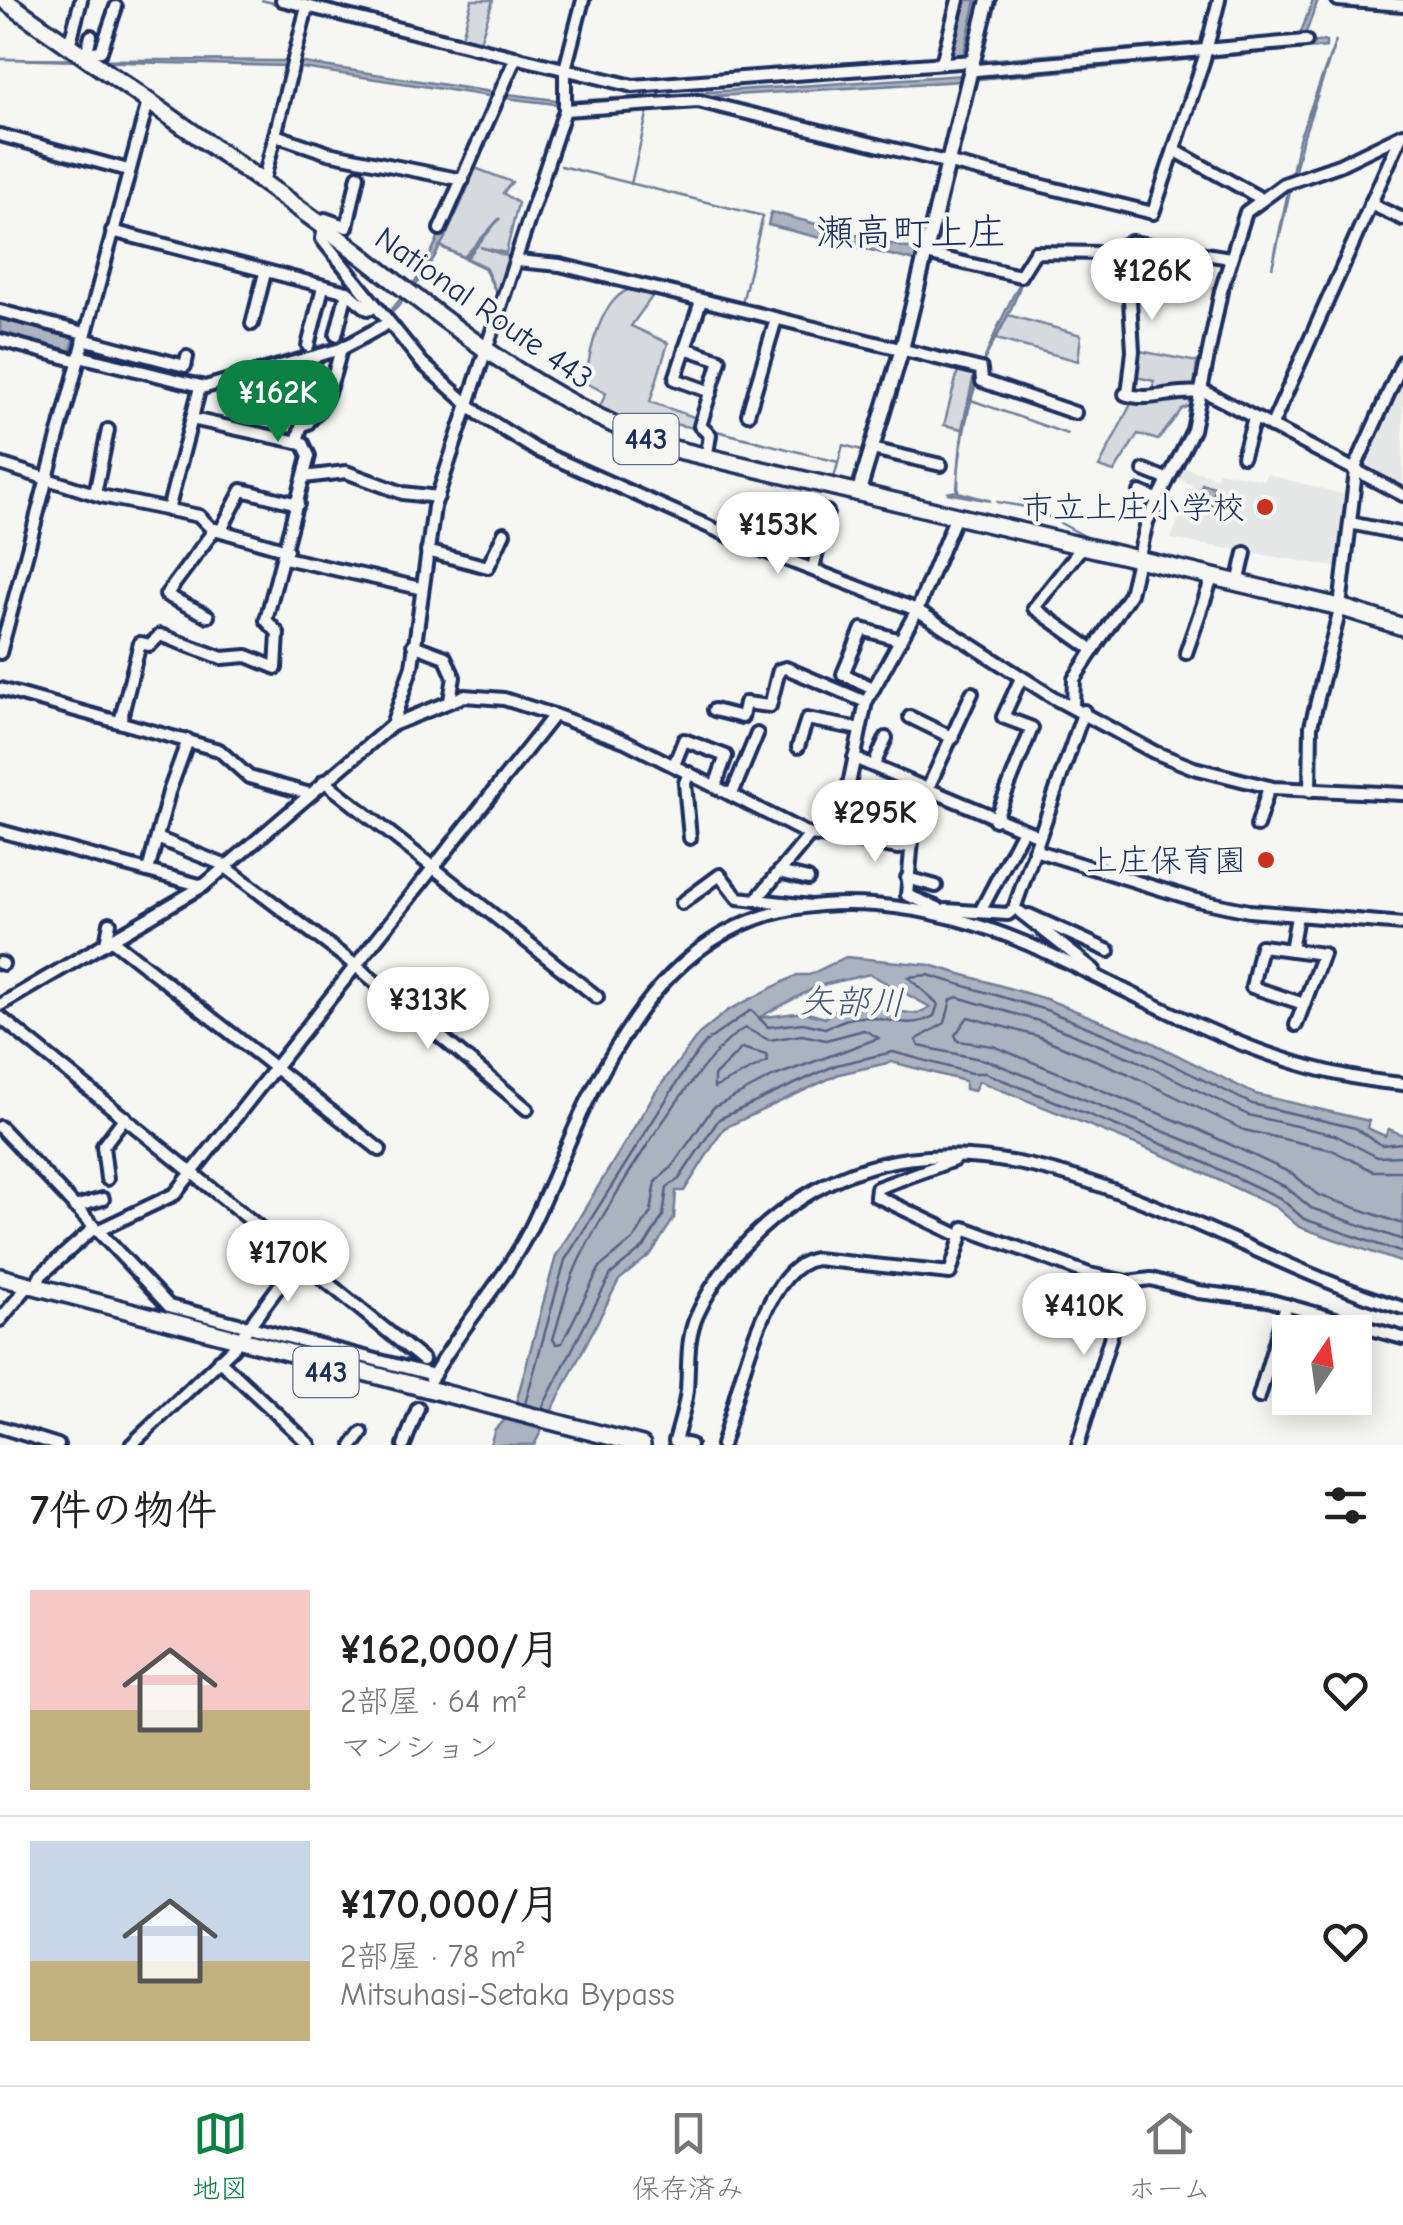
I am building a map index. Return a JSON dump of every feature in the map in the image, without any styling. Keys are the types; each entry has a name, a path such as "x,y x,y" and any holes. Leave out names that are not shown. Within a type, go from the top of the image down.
{"highway":[{"name":"National Route 443","path":"4,0 264,182 488,352 567,404 644,438 1403,627"},
{"name":"443","path":"0,1277 29,1288 239,1338 603,1445"},
{"name":"443","path":"0,1285 29,1288"},
{"name":"443","path":"451,1400 642,1445"}],"main road":[{"path":"858,494 902,350 988,0"}],"street":[{"path":"69,46 81,0"},
{"path":"282,0 633,86 942,63 974,67 1306,41"},
{"path":"392,726 412,666 420,588 438,497 565,110 565,69 583,0"},
{"path":"942,63 958,0"},
{"path":"565,110 698,101 1153,213 1207,50 1219,0"},
{"path":"1338,0 1403,5"},
{"path":"92,36 85,55 96,54 104,47 116,7"},
{"path":"264,182 307,7"},
{"path":"440,228 516,57"},
{"path":"0,653 148,102"},
{"path":"1017,910 1078,709 1074,679 1130,594 1157,500 1193,430 1230,258 1246,212 1260,198 1403,134"},
{"path":"1271,427 1403,134"},
{"path":"0,135 128,170"},
{"path":"275,136 328,153 462,180"},
{"path":"1174,150 1260,198"},
{"path":"358,176 346,227 325,219 322,239 422,363 470,404 536,450 917,610 1022,678 1167,758 1268,787 1403,794"},
{"path":"1370,204 1403,219"},
{"path":"112,232 347,292 368,309 375,307"},
{"path":"926,254 1020,276 1035,252 1106,253 1132,242 1230,258"},
{"path":"1128,249 1133,351 1126,394 1142,400 1182,390 1201,392 1403,495"},
{"path":"517,261 560,266 981,369 982,381 1075,413"},
{"path":"252,324 265,273"},
{"path":"308,346 323,287"},
{"path":"336,335 347,292"},
{"path":"701,301 675,379 711,392"},
{"path":"0,311 185,366 187,357"},
{"path":"748,414 776,319"},
{"path":"0,340 200,387 341,349 388,323"},
{"path":"686,348 720,360 700,426 710,435 707,453"},
{"path":"297,442 301,428 329,392 341,349"},
{"path":"1310,791 1310,726 1339,610 1355,470 1403,362"},
{"path":"168,510 200,387"},
{"path":"296,395 308,423"},
{"path":"120,722 140,643 150,645 160,635 222,658 247,656 276,668 278,633 266,620 309,456 303,443 192,419"},
{"path":"1243,456 1254,419"},
{"path":"95,494 108,430"},
{"path":"872,449 941,466"},
{"path":"0,464 95,494 199,516 218,530 286,554 420,588"},
{"path":"1144,470 1166,479"},
{"path":"304,477 346,472 403,493 438,497"},
{"path":"208,616 166,595 218,530 242,490 298,504"},
{"path":"1140,492 1157,500"},
{"path":"814,568 827,512"},
{"path":"845,839 850,814 844,804 866,702 917,610 956,516"},
{"path":"1350,523 1403,534"},
{"path":"427,551 488,567 504,534"},
{"path":"1082,547 1034,608 1093,650"},
{"path":"1238,584 1245,554"},
{"path":"1186,653 1212,578"},
{"path":"873,688 842,674 862,629 900,640"},
{"path":"413,645 446,657 454,677 450,700"},
{"path":"714,710 742,718 746,702 770,706 779,670 786,668 866,702"},
{"path":"995,820 1032,728 1003,717 1022,678"},
{"path":"0,690 219,750 249,777 310,794"},
{"path":"972,693 918,810 909,845 906,894 941,912 1003,932 1268,1056 1342,1077 1403,1084"},
{"path":"0,1005 203,886 392,726 464,696 504,699 554,715 690,773 810,835 898,848 909,845"},
{"path":"0,1320 41,1274 95,1230 166,1201 554,715"},
{"path":"910,718 953,738"},
{"path":"798,747 807,719 860,729"},
{"path":"732,794 757,734"},
{"path":"874,765 886,738"},
{"path":"148,871 188,740"},
{"path":"674,766 684,740 726,756 714,786"},
{"path":"854,758 1037,836"},
{"path":"690,773 685,783 690,838"},
{"path":"324,782 596,997"},
{"path":"833,786 848,788"},
{"path":"1256,826 1268,787"},
{"path":"892,802 918,810"},
{"path":"980,912 1023,830"},
{"path":"0,832 203,886"},
{"path":"756,900 810,835"},
{"path":"157,838 228,867 356,964 527,1109"},
{"path":"1034,850 1196,900 1297,916 1403,924"},
{"path":"780,872 808,879"},
{"path":"682,903 720,875 738,898 819,907 883,906 1008,914 1017,910 1109,951"},
{"path":"907,878 936,886"},
{"path":"0,1128 169,1306 239,1338 432,1377 456,1334 505,1272 533,1223 589,1096 645,1005 684,962 716,938 778,915 819,907"},
{"path":"1017,910 1103,979"},
{"path":"1292,950 1297,916"},
{"path":"109,942 110,923"},
{"path":"109,942 276,1065 380,1150"},
{"path":"1296,1025 1304,1004 1323,954 1261,946 1252,988 1304,1004"},
{"path":"0,1017 423,1360"},
{"path":"106,1179 103,1146 125,1117"},
{"path":"690,1445 674,1443 684,1409 689,1339 695,1320 721,1274 763,1227 820,1186 902,1158 1014,1162 1098,1184 1329,1284 1403,1308"},
{"path":"959,1158 877,1188 876,1196 960,1236"},
{"path":"74,1207 104,1199"},
{"path":"722,1445 770,1298 796,1265 816,1259 950,1274 964,1228 1089,1274 1127,1282 1151,1279 1198,1292 1286,1305 1403,1338"},
{"path":"131,1445 239,1338 300,1258"},
{"path":"1078,1445 1127,1282"},
{"path":"1258,1396 1286,1305"},
{"path":"219,1360 310,1445"},
{"path":"406,1445 418,1408"},
{"path":"0,1426 58,1445"},
{"path":"353,1445 362,1434"}],"shaded area":[{"path":"472,0 493,0 479,45 461,40"},
{"path":"475,168 512,182 503,193 518,203 506,253 480,247 516,259 500,300 485,267 467,258 500,218 464,257 438,245"},
{"path":"634,288 654,294 631,326 668,343 650,402 697,418 695,428 673,424 672,440 597,413 606,393 586,383 593,342 605,313 623,293"},
{"path":"1008,315 1081,335 1078,361 996,339"},
{"path":"1135,350 1197,362 1194,389 1173,388 1152,395 1154,381 1132,376"},
{"path":"1403,365 1403,492 1357,468"},
{"path":"959,367 975,370 962,429 944,425"},
{"path":"1196,395 1195,404 1182,409 1158,440 1138,434 1114,472 1099,467 1133,400 1151,402"},
{"name":"市立上庄小学校","path":"1177,465 1217,478 1219,471 1264,480 1266,474 1349,496 1341,568 1171,539 1192,485 1171,476"}],"water":[{"path":"261,0 631,88 1300,35 1313,0 1318,0 1304,38 632,93 521,66 508,94 557,100 557,104 505,98 439,249 403,301 382,321 422,273 502,98 289,66 0,59 291,61 504,94 517,63"},
{"path":"965,0 976,0 964,53 957,59 952,52"},
{"path":"1336,40 1302,141 1272,268 1299,139"},
{"path":"1326,41 1326,47 978,79 979,73"},
{"path":"962,75 961,81 573,105 574,101"},
{"path":"771,212 906,248 919,247 915,261 768,225"},
{"path":"1022,279 1009,313 984,360 996,330"},
{"path":"0,319 74,338 71,351 0,332"},
{"path":"984,360 969,407 959,470 966,413"},
{"path":"959,470 958,492 991,501 947,493 957,491"},
{"path":"1202,484 1215,487 1210,514 1197,511"},
{"path":"846,957 930,965 1049,1000 1145,1039 1255,1094 1369,1121 1367,1128 1385,1136 1389,1129 1403,1135 1403,1263 1299,1227 1276,1207 1180,1162 979,1081 974,1091 965,1089 965,1081 892,1062 839,1074 724,1128 684,1191 676,1191 674,1218 651,1254 619,1280 534,1445 490,1445 495,1429 514,1410 556,1256 655,1093 699,1034 727,1011 797,975 809,975","holes":["870,974 930,1007 917,1014 866,1007 832,1011 825,1018 804,1012 758,1018 818,986"]}],"waterway":[{"path":"631,184 648,110"},
{"path":"561,166 763,216 742,303"},
{"path":"465,258 499,219"},
{"path":"439,246 484,268 499,298"},
{"path":"1056,260 1074,261"},
{"path":"88,349 203,380 354,336"},
{"path":"1199,363 1200,370"},
{"path":"971,400 1067,434"},
{"path":"709,429 838,462"},
{"path":"834,478 843,445 862,450"},
{"path":"997,502 1032,508 1094,541"}],"place":[{"name":"市立上庄小学校","path":"1265,507"},
{"name":"上庄保育園","path":"1266,860"}],"district":[{"name":"瀬高町上庄","path":"911,233"}],"water label":[{"name":"矢部川","path":"852,1002"}]}
